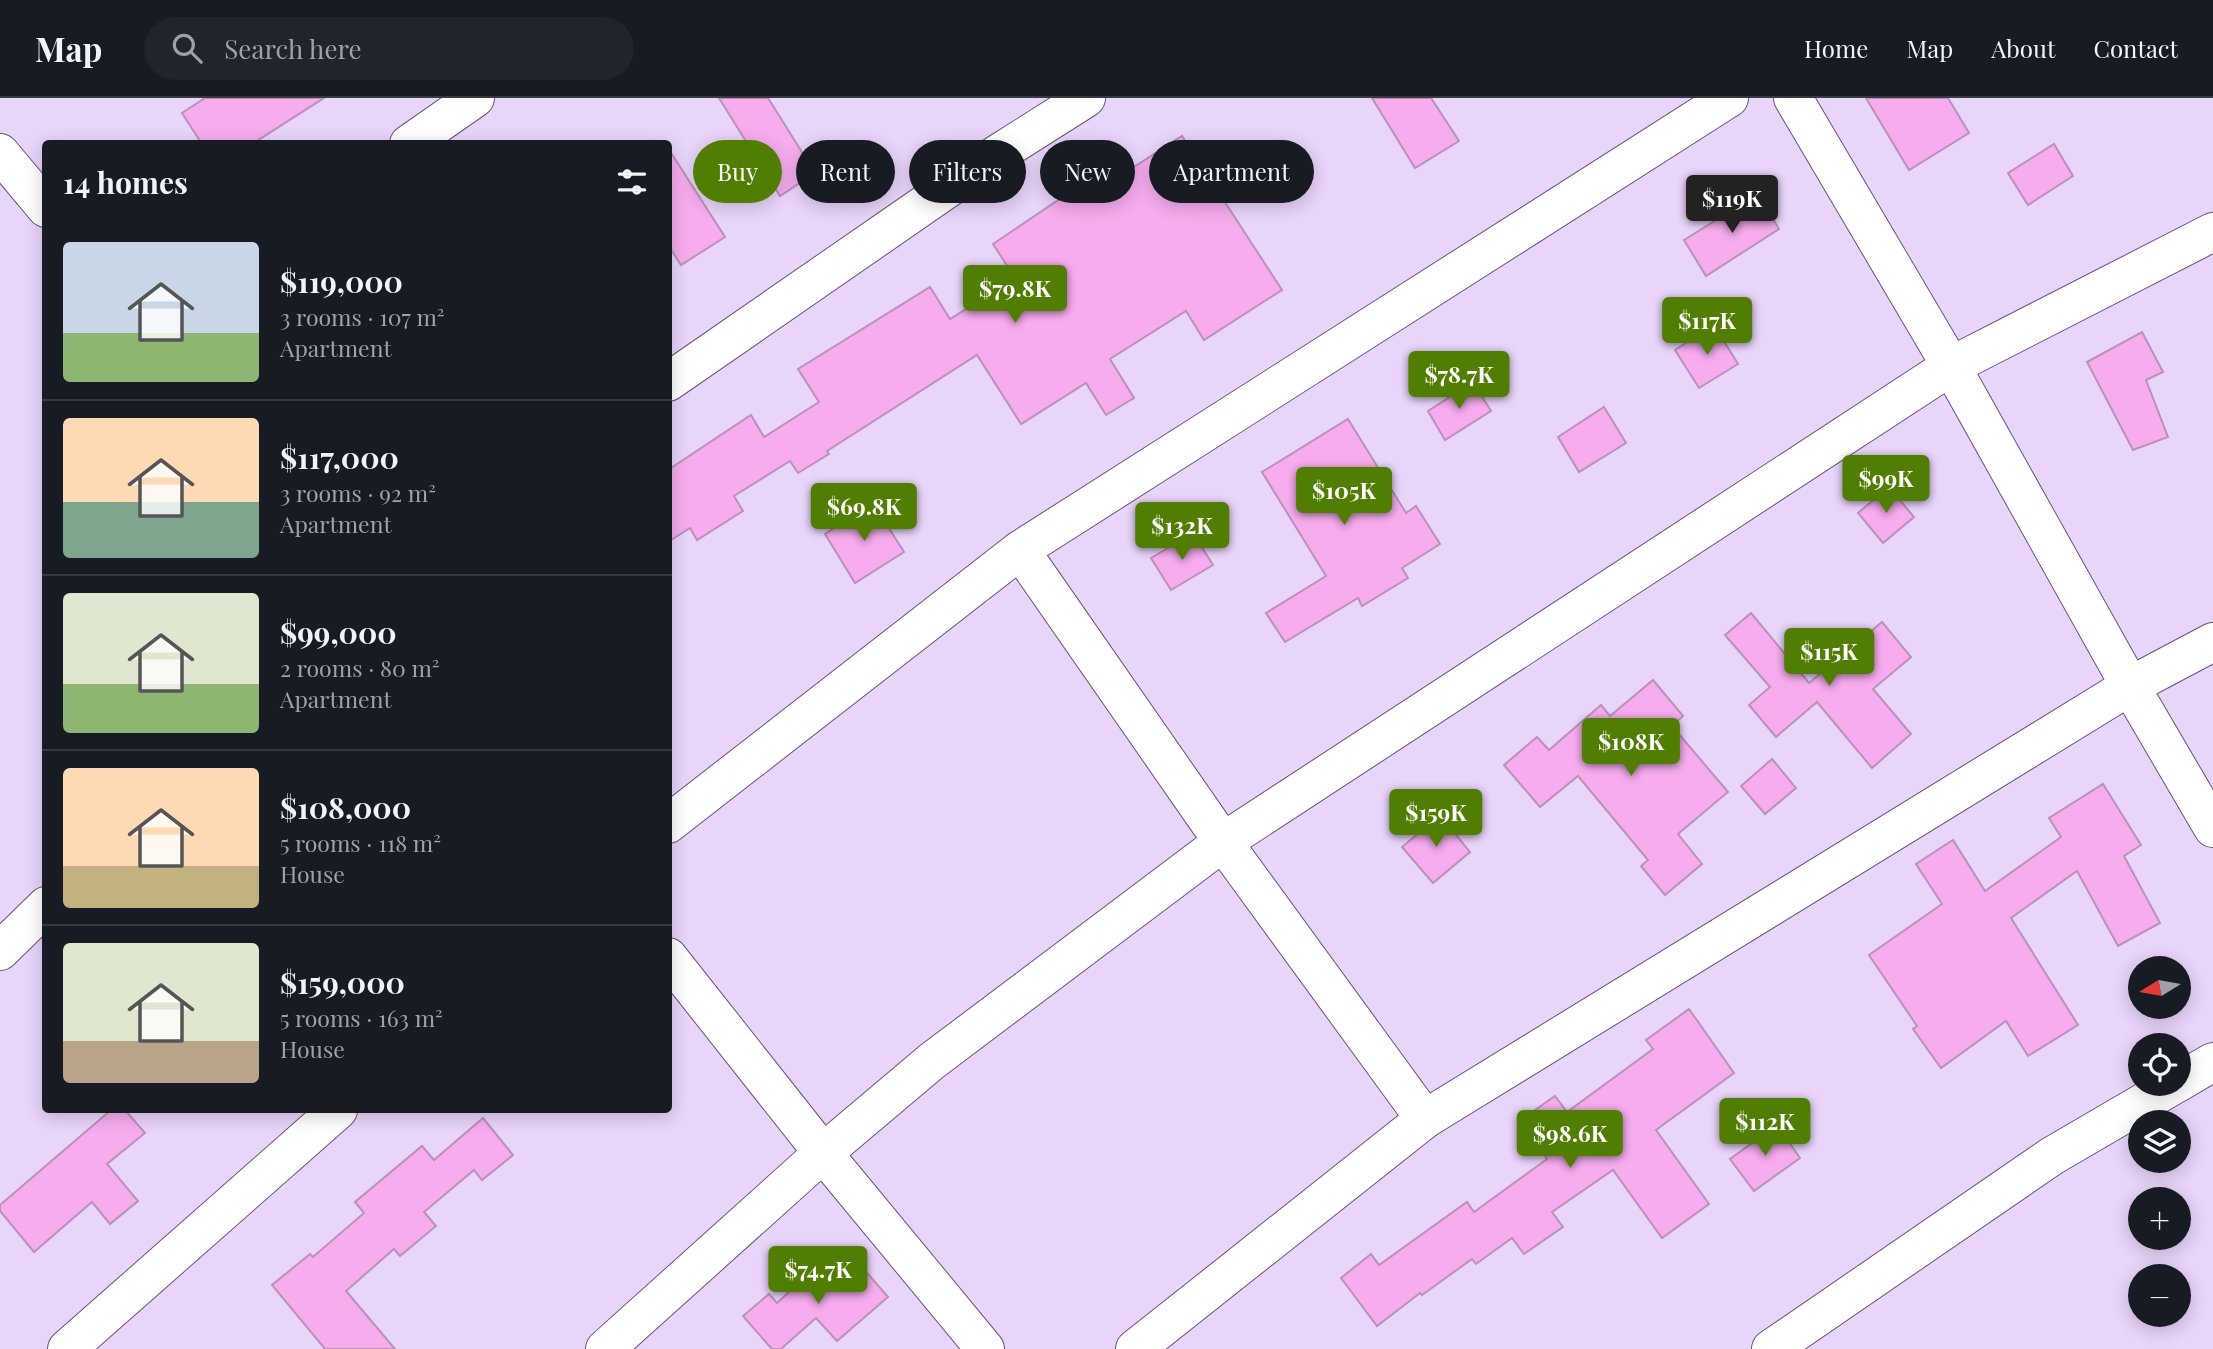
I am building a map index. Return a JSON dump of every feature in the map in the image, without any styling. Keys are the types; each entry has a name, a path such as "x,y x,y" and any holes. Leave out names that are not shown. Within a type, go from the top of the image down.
{"street":[{"path":"415,140 475,98"},
{"path":"672,380 973,171 1086,98"},
{"path":"672,821 1020,550 1729,98"},
{"path":"1793,98 1951,366 2130,686 2213,828"},
{"path":"0,153 42,203"},
{"path":"605,1349 823,1153 932,1061 1223,842 1951,366 2213,232"},
{"path":"1020,550 1223,842 1425,1119"},
{"path":"1135,1349 1425,1119 2130,686 2213,642"},
{"path":"0,951 42,910"},
{"path":"672,962 823,1153 985,1349"},
{"path":"2191,1075 2213,1062"},
{"path":"1771,1349 2052,1156 2156,1096"},
{"path":"67,1349 335,1113"}],"building":[{"path":"205,98 324,98 258,140 199,140 182,113"},
{"path":"719,98 768,98 796,143 796,185 782,195 782,140 745,140"},
{"path":"1372,98 1431,98 1459,141 1415,168"},
{"path":"1866,98 1948,98 1969,133 1909,170"},
{"path":"2054,144 2073,176 2028,205 2008,173"},
{"path":"672,154 693,187 693,203 703,203 725,237 681,265 672,251"},
{"path":"1149,157 1149,203 1226,203 1282,290 1204,340 1186,311 1110,359 1134,398 1106,415 1086,383 1021,424 977,355 827,451 829,454 798,473 790,461 734,496 743,511 697,540 690,528 672,539 672,467 751,415 764,437 819,402 798,369 930,287 950,319 1015,278 993,244 1054,203 1135,203 1135,166"},
{"path":"1758,194 1779,229 1706,276 1684,240"},
{"path":"1714,325 1738,364 1699,388 1675,350"},
{"path":"2142,332 2163,372 2146,380 2168,437 2133,450 2087,362"},
{"path":"1473,382 1491,411 1445,440 1428,411"},
{"path":"1604,407 1626,443 1579,472 1558,437"},
{"path":"1348,419 1406,513 1416,506 1440,544 1402,568 1408,578 1362,606 1358,598 1285,642 1266,613 1326,576 1262,472"},
{"path":"1889,487 1914,517 1883,543 1858,513"},
{"path":"873,503 904,552 855,583 825,534"},
{"path":"1193,533 1213,565 1171,590 1151,558"},
{"path":"1751,613 1809,683 1882,622 1911,657 1873,689 1911,734 1872,768 1817,702 1776,737 1749,705 1770,687 1725,635"},
{"path":"1653,680 1683,716 1672,726 1728,792 1678,834 1702,864 1665,895 1641,866 1648,860 1578,776 1540,807 1504,765 1537,737 1549,750 1601,705 1610,716"},
{"path":"1772,759 1796,788 1765,814 1741,786"},
{"path":"2103,784 2141,845 2124,856 2160,923 2118,946 2077,871 2011,918 2078,1025 2028,1056 2006,1021 1941,1068 1913,1029 1917,1026 1869,955 1942,904 1916,864 1953,840 1985,891 2061,837 2049,818"},
{"path":"1440,815 1470,852 1433,883 1402,847"},
{"path":"1689,1009 1734,1073 1656,1130 1709,1204 1662,1238 1613,1170 1552,1212 1563,1227 1524,1254 1512,1238 1476,1264 1472,1259 1422,1295 1420,1293 1377,1326 1341,1278 1371,1254 1379,1265 1467,1202 1474,1212 1547,1159 1521,1120 1555,1096 1567,1112 1653,1049 1646,1040"},
{"path":"107,1113 128,1113 145,1133 107,1164 138,1201 110,1224 92,1202 34,1252 0,1211 0,1205"},
{"path":"483,1118 513,1155 482,1180 474,1170 424,1212 436,1226 400,1256 394,1249 346,1291 395,1349 325,1349 272,1285 310,1254 313,1257 364,1213 355,1202 422,1146 434,1160"},
{"path":"1777,1125 1800,1158 1754,1191 1730,1159"},
{"path":"854,1258 888,1297 837,1341 816,1318 781,1349 772,1349 743,1316 769,1294 777,1303 812,1271 824,1284"}]}
